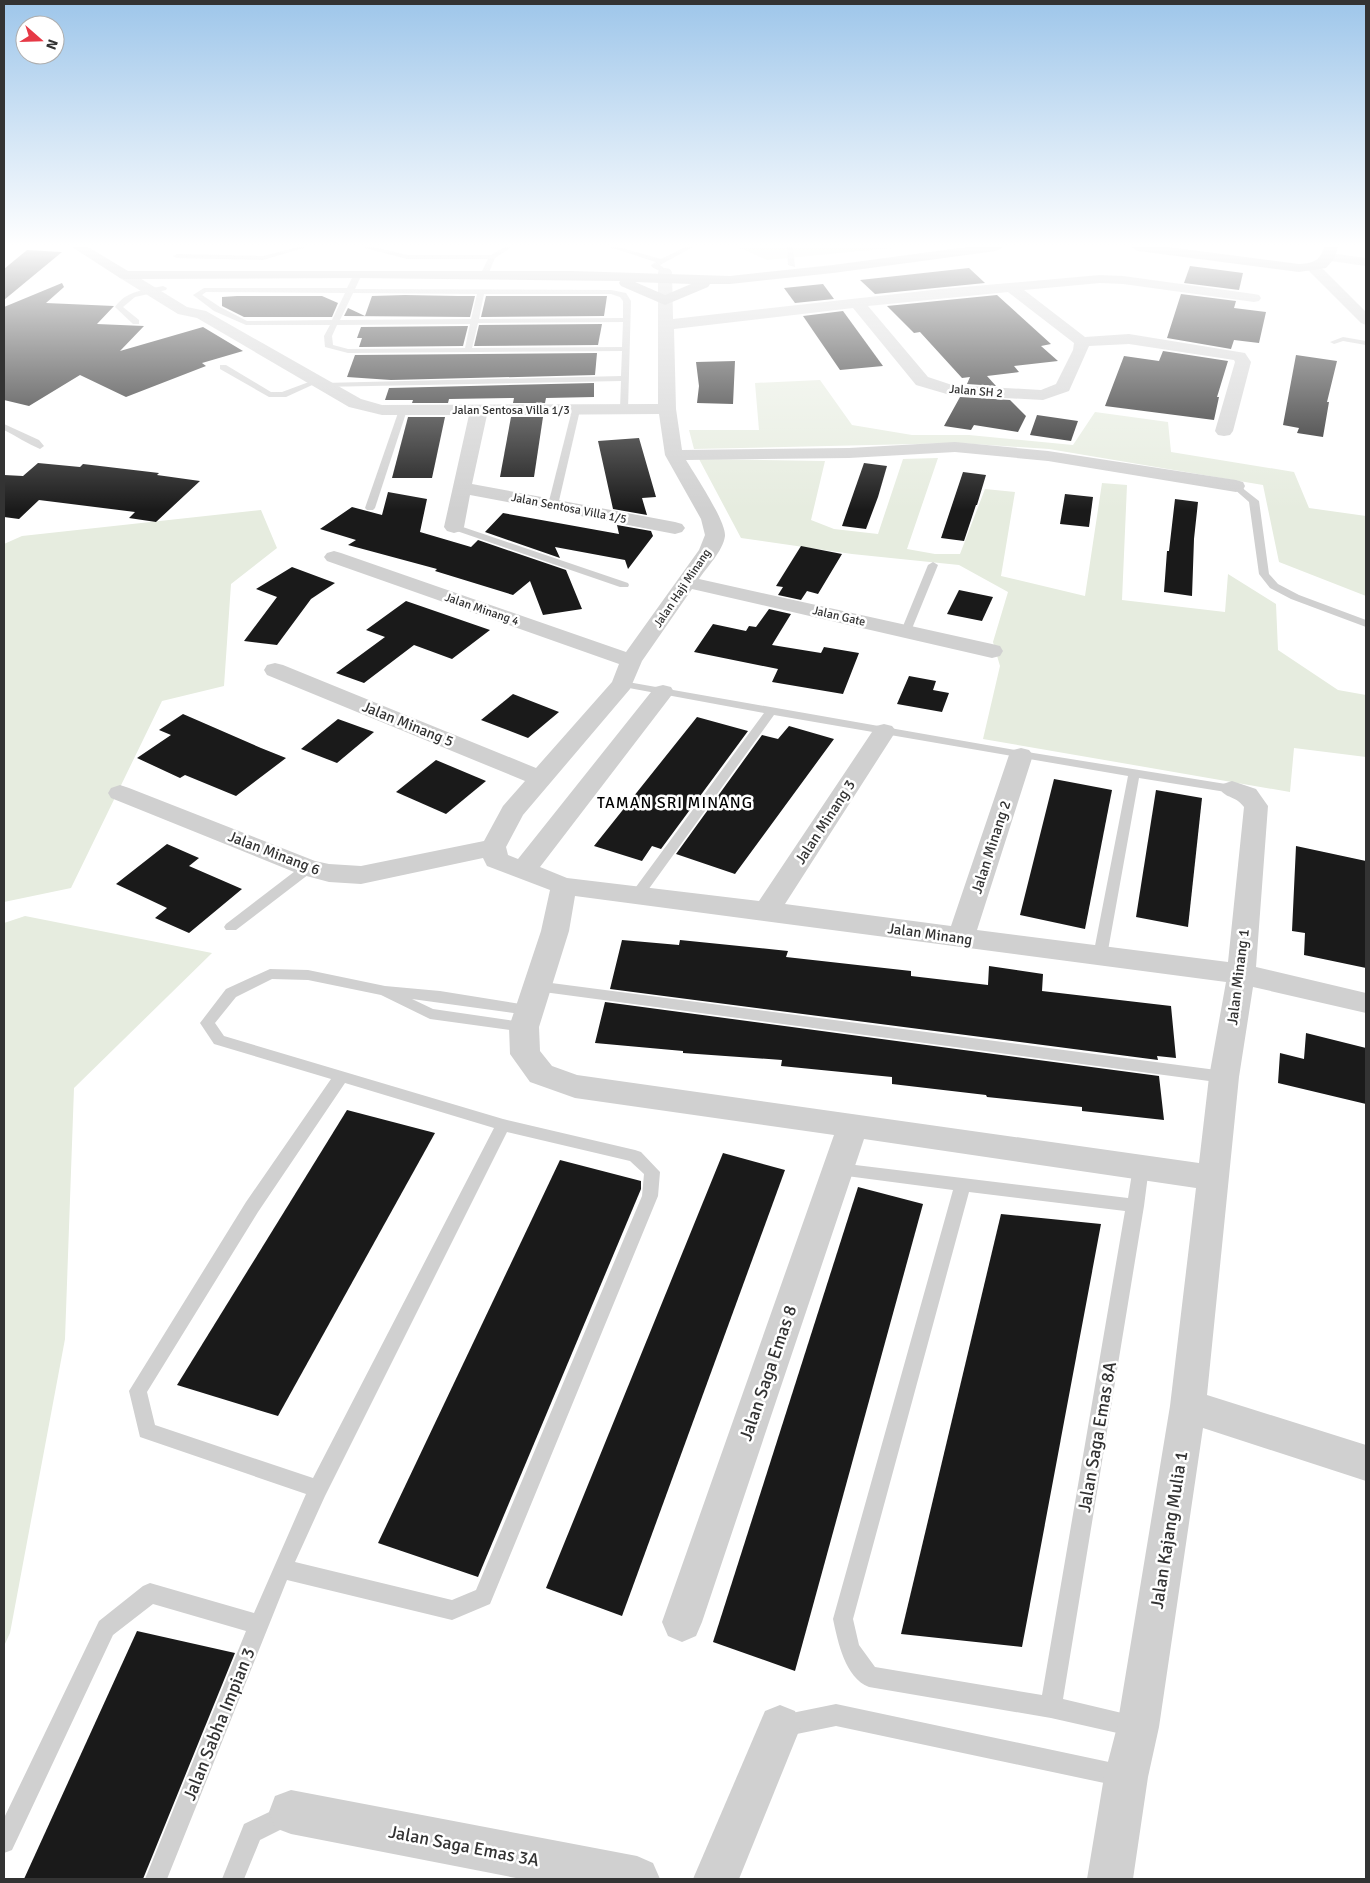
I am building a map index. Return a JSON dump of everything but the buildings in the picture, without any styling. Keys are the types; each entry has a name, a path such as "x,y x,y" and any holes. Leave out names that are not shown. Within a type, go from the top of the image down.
{"street":[{"name":"Jalan Sentosa Villa 1/3","path":"237,335 356,403 382,410 667,409"},
{"name":"Jalan Haji Minang","path":"494,854 512,812 622,684 631,661 709,550 715,535 711,519 674,455 667,409 665,335"},
{"name":"Jalan SH 2","path":"883,335 922,382 950,390 1043,396 1063,387 1081,350 1082,342"},
{"path":"1073,335 1082,342 1130,339 1239,356 1243,362 1224,431"},
{"path":"454,527 479,410"},
{"path":"674,455 849,452 955,447 1048,456 1236,486"},
{"name":"Jalan Sentosa Villa 1/5","path":"462,488 675,528"},
{"name":"Jalan Minang 4","path":"334,557 631,661"},
{"name":"Jalan Gate","path":"686,582 992,651"},
{"name":"Jalan Minang 5","path":"275,670 541,779"},
{"path":"523,870 663,692"},
{"name":"Jalan Minang 3","path":"766,912 884,731"},
{"name":"Jalan Minang 2","path":"961,938 1021,755"},
{"name":"Jalan Minang 1","path":"1213,1178 1224,1077 1241,974 1256,806 1247,794 1232,788"},
{"name":"Jalan Minang 6","path":"120,793 308,868 329,873 361,875 494,854"},
{"name":"Jalan Minang","path":"494,854 523,870 564,886 638,894 1241,974 1366,1003"},
{"path":"564,886 555,931 529,1008 524,1054 541,1074 575,1086 853,1124 1213,1178"},
{"name":"Jalan Saga Emas 8","path":"682,1622 853,1124"},
{"name":"Jalan Kajang Mulia 1","path":"1110,1879 1126,1776 1138,1727 1188,1406 1213,1178"},
{"path":"1188,1406 1366,1463"},
{"path":"716,1879 780,1726"},
{"name":"Jalan Saga Emas 3A","path":"290,1812 637,1879"}],"lane":[{"path":"329,335 329,347 348,351 626,349"},
{"path":"468,350 471,335"},
{"path":"624,409 626,335"},
{"path":"1334,342 1343,340 1366,343"},
{"path":"223,367 269,394 283,395 320,383 625,378"},
{"path":"370,508 403,410"},
{"path":"552,505 576,410"},
{"path":"4,427 36,442 40,446"},
{"path":"1236,486 1254,501 1264,574 1274,586 1295,597 1366,624"},
{"path":"454,527 624,584"},
{"path":"906,631 933,566"},
{"path":"622,684 770,712 1021,755 1232,788"},
{"path":"638,894 770,712"},
{"path":"1100,956 1134,774"},
{"path":"231,927 308,868"},
{"path":"282,1569 452,1610 483,1597 650,1196 652,1172 635,1156 503,1125 219,1040 207,1023 231,993 270,974 308,975 385,991 529,1008 1224,1077"},
{"path":"318,1489 147,1431 138,1391 252,1207 341,1077"},
{"name":"Jalan Sabha Impian 3","path":"156,1879 282,1569 318,1489 503,1125"},
{"name":"Jalan Saga Emas 8A","path":"1051,1707 1141,1167"},
{"path":"839,1168 1136,1206"},
{"path":"963,1183 843,1619 850,1650 869,1677 1051,1707 1138,1727"},
{"path":"4,1842 106,1628 150,1593 259,1625"},
{"path":"780,1726 836,1715 1126,1776"},
{"path":"233,1879 252,1832 290,1812"}],"shaded area":[{"path":"820,380 852,425 912,435 969,435 1073,445 1095,412 1168,422 1171,452 1294,472 1309,508 1366,516 1366,596 1279,562 1263,485 1049,449 959,443 694,449 689,430 759,430 755,383"},
{"path":"938,458 907,549 935,554 960,554 985,489 1015,492 1001,576 1085,596 1102,483 1127,485 1122,600 1225,612 1228,574 1276,604 1278,650 1338,690 1366,695 1366,757 1294,748 1290,792 983,739 1000,666 993,642 1008,592 959,565 852,554 741,538 699,459 825,461 811,520 834,529 878,534 903,459"},
{"path":"261,510 277,548 231,584 224,686 162,701 71,888 4,902 4,544 22,536"},
{"path":"25,916 212,953 74,1088 65,1339 10,1633 4,1646 4,923"}],"district":[{"name":"TAMAN SRI MINANG","path":"675,802"}]}
